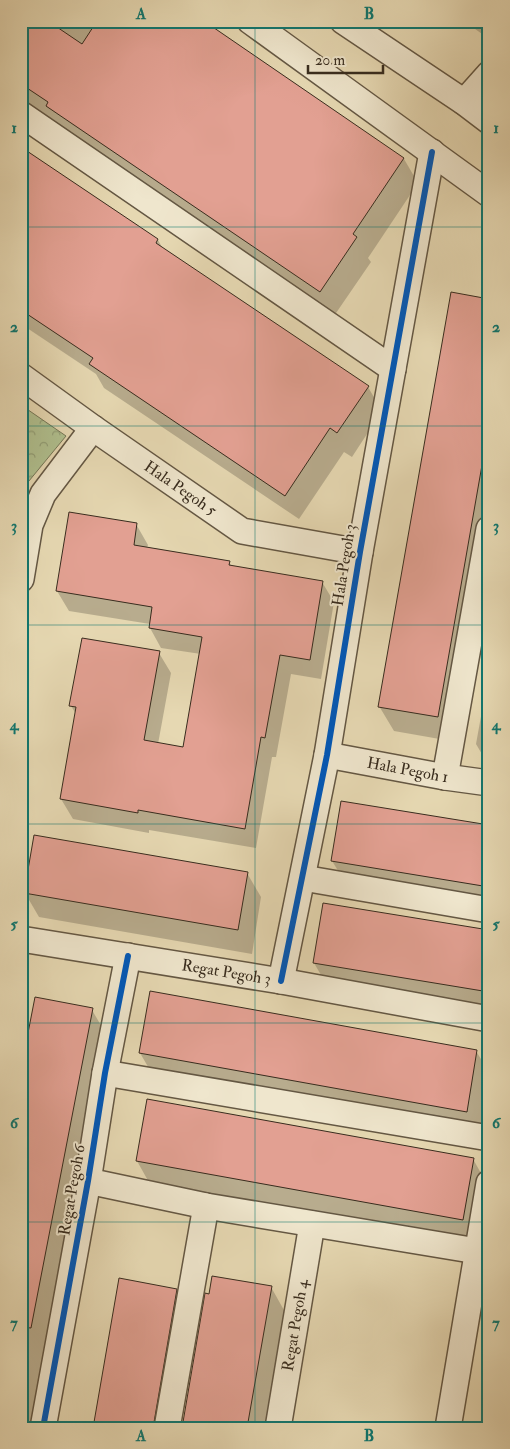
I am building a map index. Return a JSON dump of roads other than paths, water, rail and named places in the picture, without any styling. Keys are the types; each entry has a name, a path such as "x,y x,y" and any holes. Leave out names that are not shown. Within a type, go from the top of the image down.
{"street":[{"path":"250,21 489,194"},
{"path":"343,21 464,102 489,121"},
{"path":"464,102 489,74"},
{"path":"21,114 393,369"},
{"name":"Hala Pegoh 3","path":"281,981 327,755 360,552 432,152"},
{"name":"Hala Pegoh 5","path":"21,376 242,531 360,552"},
{"path":"21,580 30,525 43,494 93,428"},
{"path":"445,777 489,529"},
{"name":"Hala Pegoh 1","path":"327,755 445,777 489,783"},
{"path":"303,878 489,910"},
{"name":"Regat Pegoh 3","path":"21,939 281,981 489,1019"},
{"name":"Regat Pegoh 6","path":"42,1428 128,956"},
{"path":"106,1073 489,1138"},
{"path":"88,1181 206,1206 477,1251"},
{"path":"448,1428 489,1183"},
{"path":"167,1428 206,1206"},
{"name":"Regat Pegoh 4","path":"278,1428 312,1224"}]}
